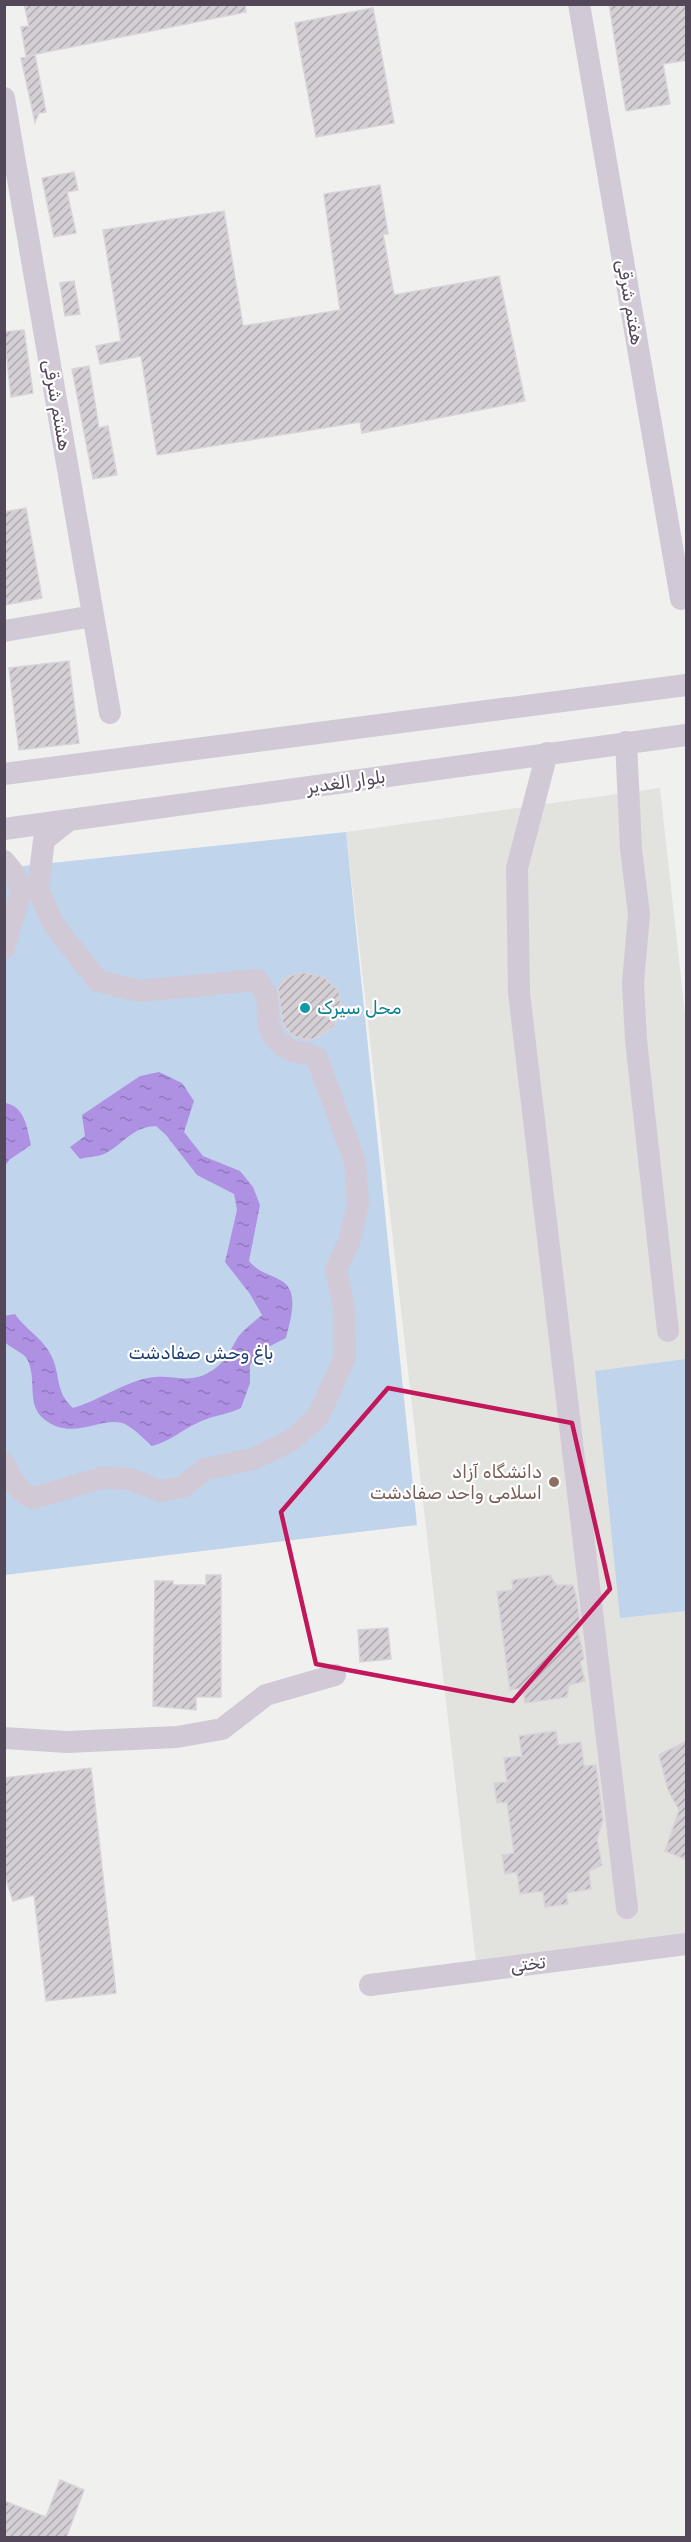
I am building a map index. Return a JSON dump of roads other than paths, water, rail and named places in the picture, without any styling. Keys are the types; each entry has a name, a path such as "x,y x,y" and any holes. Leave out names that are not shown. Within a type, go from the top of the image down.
{"street":[{"name":"هفتم شرقی","path":"579,4 681,599"},
{"name":"هشتم شرقی","path":"4,98 110,713"},
{"path":"4,631 93,616"},
{"path":"4,774 687,685"},
{"name":"بلوار الغدیر","path":"4,828 687,735"},
{"path":"626,742 631,849 639,914 633,983 636,1040 668,1331"},
{"path":"547,753 517,868 519,993 627,1908"},
{"path":"4,1463 14,1484 23,1494 34,1498 101,1478 130,1479 160,1491 183,1487 205,1469 253,1459 292,1440 318,1418 345,1357 344,1308 336,1269 349,1242 358,1204 355,1162 317,1058 309,1053 296,1052 283,1046 270,1030 266,993 256,980 139,991 98,981 53,924 38,889 44,840 68,821"},
{"path":"4,861 13,872 21,891 4,948"},
{"path":"4,1737 67,1742 177,1737 222,1729 266,1695 334,1675"},
{"name":"تختی","path":"370,1984 687,1944"}],"water":[{"path":"159,1072 182,1083 194,1101 184,1132 203,1156 240,1171 253,1187 260,1205 249,1261 261,1271 288,1286 291,1292 292,1307 286,1338 260,1351 250,1365 250,1383 241,1408 197,1423 166,1441 152,1446 122,1423 104,1423 76,1429 55,1426 45,1420 35,1407 32,1375 27,1359 5,1342 4,1316 15,1314 48,1350 55,1364 63,1396 73,1408 144,1379 190,1378 205,1375 221,1363 240,1334 262,1315 250,1294 225,1262 237,1210 234,1194 197,1175 166,1135 156,1126 140,1130 98,1156 80,1159 70,1147 85,1136 82,1115 140,1076"},
{"path":"5,1103 17,1108 21,1113 31,1145 9,1160 5,1166"}],"place":[{"name":"محل سیرک","path":"305,1008"},
{"name":"دانشگاه آزاد اسلامی واحد صفادشت","path":"554,1482"}],"park label":[{"name":"باغ وحش صفادشت","path":"201,1353"}]}
